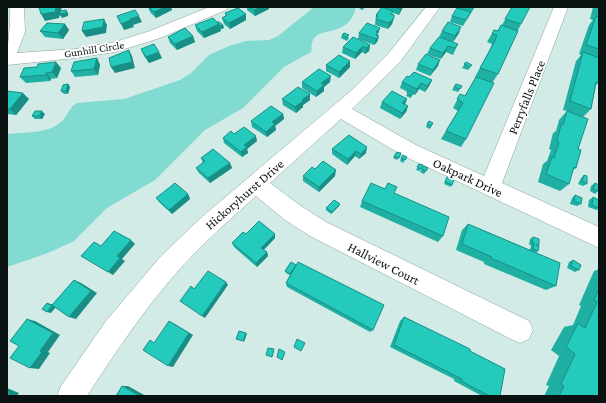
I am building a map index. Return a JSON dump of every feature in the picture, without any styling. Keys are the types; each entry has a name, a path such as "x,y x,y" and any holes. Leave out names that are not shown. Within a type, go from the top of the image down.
{"street":[{"path":"7,59 18,32 17,7"},
{"name":"Gunhill Circle","path":"7,59 88,52 115,47 136,41 198,11 221,7"},
{"name":"Hickoryhurst Drive","path":"71,396 115,330 169,264 210,223 339,110 394,58 433,7"},
{"name":"Perryfalls Place","path":"490,187 561,7"},
{"name":"Oakpark Drive","path":"339,110 409,150 599,238"},
{"name":"Hallview Court","path":"256,184 293,213 318,229 520,330"}],"shaded area":[{"path":"314,7 356,7 347,24 341,28 322,33 317,36 312,41 311,52 284,67 243,108 205,130 155,180 107,208 74,241 48,253 7,267 7,134 36,132 49,129 61,122 72,107 77,103 124,99 180,80 191,73 209,55 229,46 246,41 269,40 278,36"}],"building":[{"path":"39,7 56,7 55,12 41,14"},
{"path":"149,7 164,7 154,12"},
{"path":"250,7 260,7 254,10"},
{"path":"382,7 393,11 391,14 394,15 394,18 389,23 376,19 378,16 376,15"},
{"path":"512,7 530,7 521,24 505,19"},
{"path":"238,8 246,14 229,23 222,18 227,15 225,13"},
{"path":"457,8 471,12 466,20 452,16"},
{"path":"66,10 66,13 60,14 60,11"},
{"path":"135,10 139,16 121,24 117,16"},
{"path":"596,16 599,17 599,49 586,45"},
{"path":"213,18 219,24 202,32 195,25"},
{"path":"104,19 103,27 82,31 84,22"},
{"path":"217,22 219,22 223,25 220,26"},
{"path":"448,22 461,27 455,36 442,31"},
{"path":"47,23 65,24 58,33 40,31"},
{"path":"367,23 380,28 376,32 378,33 376,35 379,36 376,39 359,33"},
{"path":"501,25 518,31 498,74 480,68 495,41 497,35 492,34 494,30 498,31"},
{"path":"185,28 193,36 175,44 168,37"},
{"path":"344,33 349,35 347,37 342,35"},
{"path":"353,37 370,45 366,48 363,46 356,53 343,47"},
{"path":"439,37 458,44 455,48 448,46 443,53 430,48"},
{"path":"154,44 159,52 146,57 141,49"},
{"path":"129,50 132,62 111,67 109,58"},
{"path":"583,52 599,58 599,78 598,83 596,82 591,109 570,101"},
{"path":"426,54 440,60 433,70 418,64"},
{"path":"339,55 350,61 339,72 326,65"},
{"path":"97,58 94,69 71,71 74,62"},
{"path":"56,62 52,72 46,73 46,75 20,77 24,68 37,67 38,64"},
{"path":"466,62 472,65 470,67 464,64"},
{"path":"319,69 331,76 321,83 324,85 317,91 302,82"},
{"path":"414,72 432,80 427,86 421,83 417,89 402,82 407,76 409,77"},
{"path":"476,77 494,83 466,139 446,131 463,103 457,99 460,94 465,96"},
{"path":"68,84 66,91 61,91 63,85"},
{"path":"456,84 462,86 460,89 454,87"},
{"path":"298,87 310,94 295,107 282,99"},
{"path":"7,91 23,93 10,109 7,109"},
{"path":"392,91 407,99 402,103 408,106 402,113 382,102"},
{"path":"408,91 414,93 412,95 407,93"},
{"path":"271,106 283,114 272,122 275,124 266,132 251,121"},
{"path":"35,111 42,111 39,116 32,116"},
{"path":"567,111 588,119 578,149 581,150 576,168 574,167 569,184 546,174 552,157 554,158 559,142 557,141 561,125 563,125"},
{"path":"429,121 433,123 431,126 427,124"},
{"path":"244,127 256,136 244,145 247,147 241,152 223,138 231,131 234,134"},
{"path":"349,135 367,147 361,154 356,151 348,159 332,149"},
{"path":"213,149 230,163 208,178 196,168 205,161 201,158"},
{"path":"397,152 401,153 399,158 394,156"},
{"path":"403,155 407,157 405,160 401,158"},
{"path":"323,161 336,170 319,187 303,176 312,167 315,169"},
{"path":"419,164 423,165 421,169 417,167"},
{"path":"424,166 428,168 426,171 422,169"},
{"path":"584,175 587,176 587,184 582,181"},
{"path":"447,177 454,180 452,185 445,182"},
{"path":"175,183 188,194 169,210 156,198"},
{"path":"371,183 385,189 388,183 397,187 394,193 449,217 443,236 362,201"},
{"path":"595,183 599,185 598,191 593,189"},
{"path":"575,195 582,198 581,204 574,201"},
{"path":"593,197 599,200 599,208 592,205"},
{"path":"334,200 340,204 332,212 326,208"},
{"path":"259,221 275,234 261,248 267,252 256,263 232,243 243,232 246,234"},
{"path":"468,224 560,263 556,286 462,244"},
{"path":"114,231 131,240 117,256 120,258 108,272 81,256 94,242 101,246"},
{"path":"533,237 539,239 539,245 536,245 539,246 538,251 533,249"},
{"path":"573,260 581,265 579,270 571,266"},
{"path":"291,262 296,265 290,274 285,271"},
{"path":"298,262 384,305 373,330 286,283"},
{"path":"208,271 226,282 202,316 180,301 191,286 194,289"},
{"path":"74,280 91,291 69,317 52,305"},
{"path":"599,289 598,396 559,396 564,386 561,384 575,354 566,347 578,323 585,328 597,302 594,300"},
{"path":"47,303 52,306 47,312 42,309"},
{"path":"404,317 470,349 470,351 505,369 500,396 490,396 461,381 462,379 394,345"},
{"path":"27,319 53,333 40,351 42,352 30,368 10,358 19,346 10,341"},
{"path":"169,321 189,333 168,366 143,350 150,340 154,343"},
{"path":"239,331 246,333 243,341 236,339"},
{"path":"297,339 305,343 301,351 294,347"},
{"path":"268,348 274,349 272,357 266,355"},
{"path":"279,349 285,352 282,360 277,357"},
{"path":"122,386 140,396 116,396"}]}
